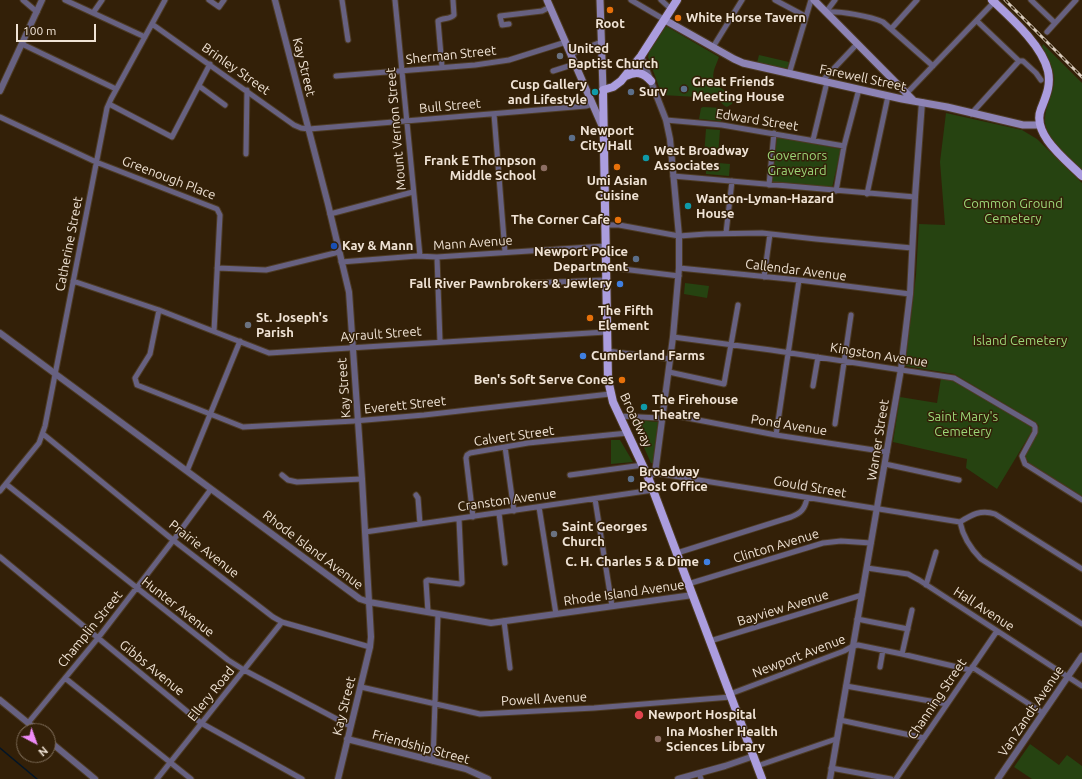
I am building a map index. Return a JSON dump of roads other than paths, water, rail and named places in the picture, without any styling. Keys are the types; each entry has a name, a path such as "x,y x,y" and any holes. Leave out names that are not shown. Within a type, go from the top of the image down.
{"main road":[{"name":"Broadway","path":"600,0 605,225 609,268 606,280 607,372 610,394 643,465 652,475 653,490 762,779"},
{"path":"624,78 665,20 677,0"},
{"path":"814,0 858,44 904,96"},
{"path":"994,1 1040,51 1046,63 1049,78 1049,87 1039,115 1040,125 1049,142 1082,176"},
{"path":"550,3 603,129"},
{"name":"Farewell Street","path":"665,20 743,63 888,96 904,96 914,101 1023,125 1040,125"},
{"path":"603,90 615,86 630,74 638,72 647,76 651,81"}],"street":[{"path":"23,0 37,12"},
{"path":"0,91 2,80 22,44 42,0"},
{"path":"65,0 145,37"},
{"path":"93,13 102,0"},
{"name":"Catherine Street","path":"0,491 33,451 46,426 96,162 109,104 165,0"},
{"path":"209,0 219,7 224,0"},
{"name":"Kay Street","path":"275,0 309,129 349,292 370,602 370,647 338,779"},
{"path":"342,0 348,40"},
{"name":"Mount Vernon Street","path":"395,0 420,256"},
{"path":"442,67 438,22 441,19 452,18 454,15 453,0"},
{"name":"Farewell Street","path":"631,0 665,20"},
{"path":"661,0 671,9"},
{"path":"713,47 742,0"},
{"path":"775,0 805,16"},
{"path":"789,74 811,0"},
{"path":"826,12 835,0"},
{"path":"891,29 917,0"},
{"path":"1031,0 1055,23"},
{"path":"1047,32 1076,0"},
{"path":"904,96 977,21 994,1"},
{"path":"509,24 502,25 500,16 544,11 550,3"},
{"path":"826,12 874,18 883,22 933,66"},
{"path":"977,21 1019,61 1023,61 1041,80"},
{"name":"Brinley Street","path":"152,24 247,90 294,125 309,129"},
{"name":"Sherman Street","path":"336,76 509,60 566,42"},
{"path":"571,54 601,42"},
{"path":"22,44 116,89"},
{"path":"813,140 825,81 858,44"},
{"path":"640,56 666,120 670,139 679,236 679,276 664,417 652,475"},
{"path":"971,114 1019,61"},
{"path":"109,104 172,137 210,64"},
{"path":"553,71 575,64"},
{"path":"199,86 225,105"},
{"path":"836,191 844,146 859,89"},
{"path":"246,154 247,90"},
{"path":"867,194 888,96"},
{"name":"Warner Street","path":"830,779 901,369 910,294 922,102"},
{"name":"Bull Street","path":"309,129 586,106 593,104"},
{"path":"494,114 506,252"},
{"name":"Greenough Place","path":"0,117 96,162 217,209 220,215 214,331"},
{"name":"Edward Street","path":"666,120 722,125 844,146"},
{"path":"769,185 774,133"},
{"path":"673,176 915,197"},
{"path":"726,233 732,181"},
{"path":"330,214 413,192"},
{"path":"605,225 619,225 679,236 726,233 770,234 912,248"},
{"path":"764,277 770,234"},
{"name":"Mann Avenue","path":"342,262 420,256 437,257 606,246"},
{"path":"217,268 266,270 339,252"},
{"path":"437,257 440,342"},
{"path":"609,268 679,276"},
{"name":"Callendar Avenue","path":"679,268 799,280 910,294"},
{"path":"532,283 606,280"},
{"path":"776,435 799,280"},
{"name":"Ayrault Street","path":"73,281 159,310 269,352 606,332"},
{"path":"668,372 724,384 738,305"},
{"name":"Everett Street","path":"159,310 150,354 135,378 137,385 243,427 358,421 610,394"},
{"path":"835,424 851,315"},
{"name":"Rhode Island Avenue","path":"0,333 360,599 491,623 693,595"},
{"name":"Kingston Avenue","path":"673,337 901,369 954,378 1031,422 1035,427 1025,450 1023,458 1025,464 1082,500"},
{"path":"187,471 240,341"},
{"path":"607,351 670,359"},
{"path":"813,386 818,357"},
{"name":"Pond Avenue","path":"619,416 659,418 672,415 776,435 887,452"},
{"name":"Calvert Street","path":"473,517 466,458 470,453 535,442 628,433"},
{"name":"Prairie Avenue","path":"43,434 173,540 282,622 370,647"},
{"path":"505,447 514,511"},
{"path":"885,464 958,480"},
{"path":"570,475 643,465"},
{"path":"282,475 288,480 297,482 362,479"},
{"name":"Gould Street","path":"652,475 719,482 807,498 960,522"},
{"name":"Hunter Avenue","path":"6,484 212,648 244,670 350,726"},
{"name":"Champlin Street","path":"28,723 98,638 211,489"},
{"name":"Cranston Avenue","path":"365,532 653,490"},
{"path":"416,495 418,498 420,524"},
{"path":"677,553 799,514 803,510 807,498"},
{"path":"595,499 612,606"},
{"path":"539,507 556,614"},
{"path":"1082,569 995,514 987,512 974,513 960,522 967,541 981,559 1082,624"},
{"path":"499,513 505,563"},
{"path":"428,612 426,582 428,580 462,583 459,519"},
{"name":"Clinton Avenue","path":"688,584 823,543 841,541 871,543"},
{"path":"926,585 936,552"},
{"name":"Gibbs Avenue","path":"0,558 201,723 302,779"},
{"name":"Hall Avenue","path":"867,568 908,574 1082,686"},
{"name":"Bayview Avenue","path":"710,641 862,595"},
{"path":"902,654 912,610"},
{"path":"433,761 438,614"},
{"path":"858,619 908,629"},
{"name":"Ellery Road","path":"157,779 282,622"},
{"path":"504,622 510,668"},
{"name":"Channing Street","path":"896,779 997,631"},
{"name":"Newport Avenue","path":"731,696 844,652 853,646 858,645 971,668"},
{"path":"880,667 883,650"},
{"name":"Van Zandt Avenue","path":"998,779 1082,656"},
{"path":"971,668 1043,713"},
{"path":"65,678 191,779"},
{"path":"846,686 947,704"},
{"name":"Powell Avenue","path":"361,687 480,714 594,708 731,696"},
{"path":"0,700 28,723"},
{"path":"840,720 924,738"},
{"name":"Friendship Street","path":"347,739 466,769 488,779"},
{"path":"757,766 836,739"},
{"path":"56,747 95,779"},
{"path":"678,779 700,776 754,756"},
{"path":"831,768 891,779"}],"waterway":[{"path":"0,748 37,779"}],"railway":[{"path":"1005,0 1082,77"}],"place":[{"name":"Root","path":"610,10"},
{"name":"White Horse Tavern","path":"678,18"},
{"name":"United Baptist Church","path":"560,56"},
{"name":"Great Friends Meeting House","path":"684,89"},
{"name":"Cusp Gallery and Lifestyle","path":"595,92"},
{"name":"Surv","path":"631,92"},
{"name":"Newport City Hall","path":"572,138"},
{"name":"West Broadway Associates","path":"646,158"},
{"name":"Umi Asian Cuisine","path":"617,167"},
{"name":"Frank E Thompson Middle School","path":"544,168"},
{"name":"Wanton-Lyman-Hazard House","path":"688,206"},
{"name":"The Corner Cafe","path":"618,220"},
{"name":"Kay & Mann","path":"334,246"},
{"name":"Newport Police Department","path":"636,259"},
{"name":"Fall River Pawnbrokers & Jewlery","path":"620,284"},
{"name":"The Fifth Element","path":"590,318"},
{"name":"St. Joseph's Parish","path":"248,325"},
{"name":"Cumberland Farms","path":"583,356"},
{"name":"Ben's Soft Serve Cones","path":"622,380"},
{"name":"The Firehouse Theatre","path":"644,407"},
{"name":"Broadway Post Office","path":"631,479"},
{"name":"Saint Georges Church","path":"554,534"},
{"name":"C. H. Charles 5 & Dime","path":"707,562"},
{"name":"Newport Hospital","path":"639,715"},
{"name":"Ina Mosher Health Sciences Library","path":"658,739"}],"park label":[{"name":"Governors Graveyard","path":"797,164"},
{"name":"Common Ground Cemetery","path":"1013,212"},
{"name":"Island Cemetery","path":"1020,341"},
{"name":"Saint Mary's Cemetery","path":"963,424"}]}
